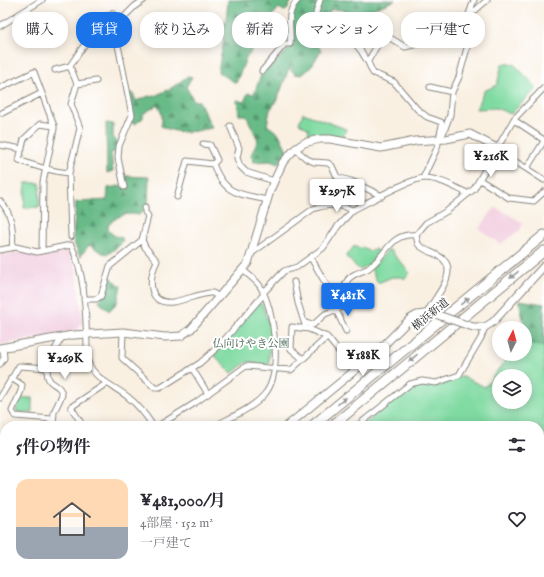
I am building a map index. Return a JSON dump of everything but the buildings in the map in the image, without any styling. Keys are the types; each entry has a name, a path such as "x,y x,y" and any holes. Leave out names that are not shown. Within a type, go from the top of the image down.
{"highway":[{"name":"横浜新道","path":"318,421 544,236"},
{"name":"横浜新道","path":"338,421 544,251"}],"street":[{"path":"0,26 42,0"},
{"path":"129,12 144,0"},
{"path":"262,71 285,44 290,44 289,13 293,5 298,0"},
{"path":"320,0 316,8 317,18 344,32 368,61 373,73 394,82 417,109 427,117 441,122 439,139"},
{"path":"470,12 474,0"},
{"path":"474,12 487,0"},
{"path":"55,70 70,66 82,48"},
{"path":"117,48 132,115 119,146 118,158 124,187"},
{"path":"368,61 376,48"},
{"path":"423,178 450,115 452,92 459,76 462,59 467,48"},
{"path":"70,66 77,84 72,104 80,128 70,173 71,237"},
{"path":"0,88 34,72 54,126 43,182 42,251"},
{"path":"77,84 96,81"},
{"path":"430,87 452,92"},
{"path":"416,235 426,223 447,211 467,193 474,189 514,120 544,88"},
{"path":"2,113 42,94"},
{"path":"514,120 544,140 527,168"},
{"path":"54,126 40,124 24,139 19,160 46,170 70,173"},
{"path":"230,126 239,148 237,158 240,166 246,172 274,181"},
{"path":"0,364 4,358 2,348 63,336 123,332 165,337 180,336 191,329 248,263 266,200 274,181 283,162 295,149 304,144 320,139 330,139 381,148 415,141 470,134 497,149 544,180"},
{"path":"203,144 210,145 217,160 213,164"},
{"path":"0,145 22,149"},
{"path":"295,149 307,159 314,162 328,163 332,166 337,177 351,181 382,196"},
{"path":"177,197 187,161 213,164"},
{"path":"213,164 220,180 230,190 266,200"},
{"path":"123,332 122,358 155,388 160,388 192,368 219,346 284,271 297,267 323,248 338,226 353,210 407,183 423,178 441,181 467,193"},
{"path":"480,180 509,198 534,201 544,192"},
{"path":"0,201 8,211 14,235 12,248"},
{"path":"252,253 313,209 332,204 342,205 353,210"},
{"path":"84,298 96,299 102,296 110,266 142,240 148,216 145,212 145,207"},
{"path":"302,359 291,349 292,327 313,325 325,314 336,310 342,305 346,284 350,277 370,267 396,240 408,235 416,235"},
{"path":"416,235 418,244 421,247 444,259 448,275 438,296 429,307 430,313"},
{"path":"142,240 145,247 157,261 151,278 153,293 158,298 173,302 209,293 213,293 218,297"},
{"path":"0,250 12,248 42,251 71,245 79,266 84,298 88,362 92,370 107,383 127,396 139,407 149,421"},
{"path":"310,258 330,291"},
{"path":"293,421 376,353 410,319 430,313 473,327 482,327 493,322 544,266"},
{"path":"224,421 256,403 265,394 270,385 273,369 275,333 263,294 259,285 242,270"},
{"path":"294,282 298,303 305,326 327,337 355,371"},
{"path":"336,310 346,330"},
{"path":"363,421 410,384 422,381 436,383 459,375 481,338 482,327"},
{"path":"11,378 22,384 21,391 12,411 15,416 52,419 62,395 59,387 49,378 48,368 54,349 63,336"},
{"path":"166,421 208,394 246,366 291,370 327,337"},
{"path":"0,398 19,366 48,368"},
{"path":"192,368 208,394"},
{"path":"80,421 71,407 107,383"}],"shaded area":[{"path":"494,208 499,209 523,223 520,230 500,244 479,229"},
{"path":"68,251 76,268 83,324 80,324 79,330 0,345 0,255 18,252 43,255"}],"green space":[{"path":"228,0 292,0 287,10 284,11 279,8 275,12 232,12 232,48 252,48 247,56 236,83 218,72 222,48 224,48 224,23 226,22"},
{"path":"301,0 395,0 366,11 352,12 337,9 330,10 329,12 296,12 296,48 319,48 321,50 311,67 302,75 295,74 289,68 278,98 270,110 267,125 279,134 288,152 278,164 270,161 254,162 251,155 258,140 246,115 239,115 237,100 244,102 248,93 254,94 261,75 294,44 292,20 297,5"},
{"path":"502,64 514,64 537,88 511,114 496,108 476,109 484,91 497,85"},
{"path":"188,76 192,77 186,87 194,101 199,101 212,128 186,132 168,129 161,126 162,115 157,105 143,114 143,118 135,124 132,123 133,115 129,93 133,93 136,101 149,96 152,97 170,89"},
{"path":"303,113 346,129 343,138 330,135 316,136 314,132 308,134 309,129 299,123"},
{"path":"106,123 113,124 113,137 118,143 116,152 111,152 113,171 107,173"},
{"path":"124,176 149,177 148,205 139,215 130,214 118,217 108,226 112,234 117,237 120,236 123,239 120,245 108,254 103,253 89,245 80,257 73,240 76,202 107,200 108,188 125,185"},
{"path":"338,178 352,183 350,189 336,184"},
{"path":"26,183 40,183 39,207 24,208"},
{"path":"354,246 360,249 363,247 369,252 375,249 379,252 369,265 360,270 346,257"},
{"path":"389,249 410,273 404,279 402,277 392,277 378,283 371,269"},
{"path":"109,276 121,286 117,303 109,311 99,302"},
{"path":"519,300 544,304 544,347 532,343 532,321 524,321"},
{"name":"仏向けやき公園","path":"258,303 262,304 270,327 269,363 267,365 247,362 232,373 214,355"},
{"path":"544,318 544,421 368,421 411,386 419,384 438,386 461,376 485,387 492,378 492,409 532,409 532,369 499,369 505,361 532,361 532,331"},
{"path":"22,398 32,398 32,413 17,412 16,410"}]}
